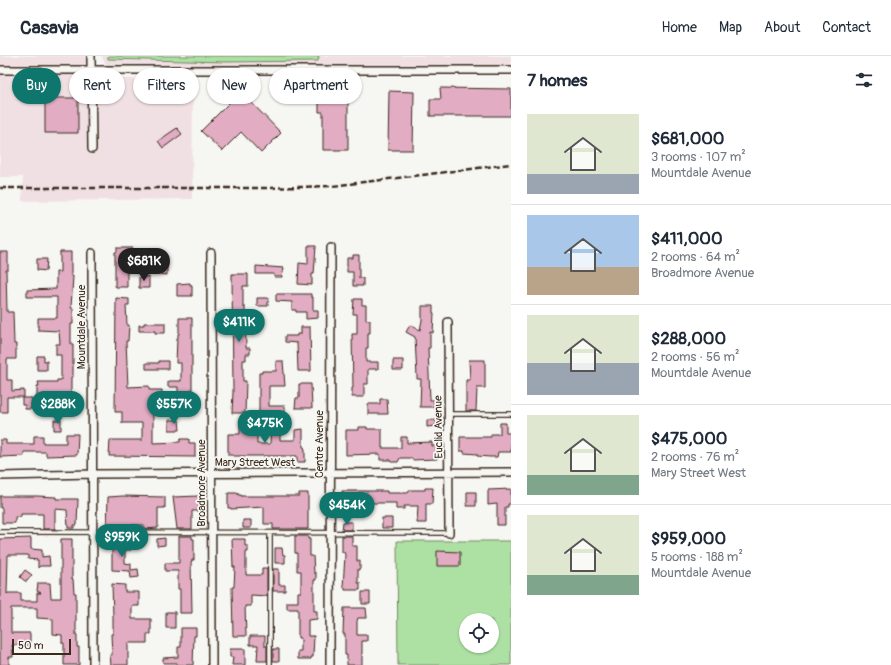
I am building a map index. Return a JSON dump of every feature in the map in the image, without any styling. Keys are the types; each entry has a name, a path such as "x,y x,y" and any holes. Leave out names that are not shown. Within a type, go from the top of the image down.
{"street":[{"path":"91,56 91,68"},
{"path":"0,70 69,70"},
{"path":"125,70 511,70"},
{"path":"91,104 92,149"},
{"name":"Centre Avenue","path":"330,665 331,247"},
{"name":"Mountdale Avenue","path":"92,253 93,665"},
{"name":"Broadmore Avenue","path":"211,253 212,665"},
{"name":"Euclid Avenue","path":"448,322 449,533"},
{"name":"Mary Street West","path":"0,476 212,473 511,472"}],"lane":[{"path":"449,414 511,414"},
{"path":"0,532 449,533"},
{"path":"270,533 270,665"}],"shaded area":[{"path":"0,56 86,56 86,68 69,68 69,104 125,104 125,79 133,79 133,104 193,104 192,199 22,201 23,177 0,177"},
{"path":"101,56 511,56 511,66 107,66"}],"green space":[{"path":"108,56 319,56 318,61 225,62 108,59"},
{"path":"397,541 511,541 511,665 398,665"}],"building":[{"path":"440,88 511,89 511,116 430,116 430,99 441,99"},
{"path":"389,91 414,92 413,150 388,150"},
{"path":"61,98 69,98 69,104 78,104 78,133 45,133 45,104 61,104"},
{"path":"228,104 253,104 281,133 261,153 241,132 222,151 201,131"},
{"path":"319,104 348,104 348,150 323,150 323,112 319,112"},
{"path":"177,128 182,134 163,148 158,141"},
{"path":"308,246 316,246 312,285 298,284 299,263 308,264"},
{"path":"117,248 133,248 133,262 127,262 127,287 115,286 115,252 117,252"},
{"path":"0,252 8,252 8,270 6,270 7,312 13,312 14,344 16,344 16,359 7,359 7,380 12,380 12,391 24,390 24,397 7,397 7,412 0,412"},
{"path":"60,252 71,252 71,276 73,276 71,308 73,308 73,324 71,324 71,344 73,344 73,377 71,377 71,398 73,398 73,413 56,413 56,402 37,402 38,382 57,382 57,380 61,380 61,355 56,355 56,344 60,344 59,331 38,330 38,318 57,318 57,297 27,297 27,290 56,289 56,272 60,272"},
{"path":"353,255 359,255 359,278 363,278 363,286 353,286 353,272 347,272 347,258 353,258"},
{"path":"37,259 47,259 46,271 37,270"},
{"path":"156,265 167,266 167,275 156,274"},
{"path":"256,266 284,268 282,277 274,277 274,274 256,274"},
{"path":"232,274 248,274 248,286 243,286 246,348 250,348 250,354 246,354 246,360 243,360 243,381 246,381 245,413 232,413"},
{"path":"139,277 149,277 149,288 139,288"},
{"path":"190,283 190,285 192,285 192,296 177,296 177,284"},
{"path":"276,294 311,294 311,297 313,297 313,310 318,310 318,318 306,319 306,312 296,312 296,310 292,310 292,302 276,301"},
{"path":"116,298 129,299 129,305 126,305 127,325 129,325 128,341 126,341 128,387 149,386 149,390 162,390 162,402 174,402 174,413 153,414 153,443 180,442 180,439 189,439 189,443 195,443 195,457 109,456 110,440 142,440 142,423 122,423 122,412 115,412"},
{"path":"257,298 268,298 268,306 257,306"},
{"path":"354,299 362,299 362,305 366,305 366,320 370,320 368,348 366,348 366,362 378,362 378,369 368,369 368,384 364,384 364,397 352,397 352,334 357,334 357,314 353,314"},
{"path":"422,306 433,306 434,313 433,333 430,332 430,348 428,348 430,400 434,400 434,407 420,407 421,379 417,379 415,337 406,332 410,325 420,330"},
{"path":"179,318 192,318 192,404 178,404 178,387 168,387 168,381 181,381 181,363 176,363"},
{"path":"144,323 165,323 165,333 155,333 155,331 139,331 139,325 144,325"},
{"path":"301,327 310,327 311,371 298,371 297,343 285,342 285,336 297,336 297,334 301,334"},
{"path":"37,356 44,356 44,361 47,361 47,370 37,370"},
{"path":"393,360 403,360 403,370 393,370"},
{"path":"469,360 485,360 485,388 477,388 476,411 466,411 466,380 470,380"},
{"path":"159,361 168,361 168,369 146,369 146,363 159,363"},
{"path":"276,361 283,361 285,386 269,386 269,406 285,406 285,414 259,414 259,373 262,373 262,371 276,371"},
{"path":"299,384 311,384 312,408 295,408 296,398 299,398"},
{"path":"22,398 32,398 31,409 25,409 25,405 22,405"},
{"path":"380,399 387,399 388,414 368,414 368,404 380,404"},
{"path":"54,420 61,420 61,430 54,430"},
{"path":"169,420 179,420 180,430 169,430"},
{"path":"240,420 251,420 251,427 257,427 257,444 270,444 271,427 276,427 280,424 280,440 295,440 295,430 303,429 305,462 297,462 297,456 228,455 228,434 240,434"},
{"path":"427,420 436,420 436,426 427,427"},
{"path":"500,423 506,423 506,433 511,433 511,452 498,452 497,457 490,457 477,456 477,454 464,453 464,451 460,451 460,437 491,437 491,434 500,434"},
{"path":"359,427 367,427 367,429 382,429 382,448 401,448 401,437 407,437 407,443 432,442 432,446 436,446 437,459 412,460 412,458 400,458 398,462 391,462 391,460 380,460 380,454 346,455 346,430 359,430"},
{"path":"66,434 78,434 77,455 46,456 46,452 24,452 24,456 0,457 0,440 6,440 6,444 34,444 34,436 43,436 43,443 66,443"},
{"path":"425,488 433,488 432,504 426,504 426,523 417,523 418,506 404,506 404,509 396,509 396,503 366,503 366,509 342,509 342,491 387,491 387,493 407,493 409,490 425,490"},
{"path":"511,489 511,504 508,504 508,507 505,507 505,525 497,525 497,504 488,505 488,490"},
{"path":"467,492 476,492 476,506 467,506"},
{"path":"228,493 238,493 238,495 241,496 299,496 299,493 308,493 308,529 273,529 273,524 264,524 264,507 228,508"},
{"path":"0,496 37,496 56,497 56,499 78,499 77,525 74,525 74,528 68,528 67,510 55,509 55,529 43,529 43,514 21,514 21,517 15,517 15,523 2,523"},
{"path":"199,496 199,511 192,511 192,529 177,529 173,497"},
{"path":"108,497 165,497 165,508 158,508 158,528 144,529 144,525 130,525 117,526 117,529 107,529"},
{"path":"382,518 392,518 392,528 382,528"},
{"path":"243,520 251,520 251,528 243,528"},
{"path":"343,522 352,522 352,530 342,530"},
{"path":"179,536 192,536 192,539 194,539 194,560 192,560 191,563 192,613 180,613 178,571 165,571 165,563 179,563"},
{"path":"295,536 308,536 308,539 310,539 310,556 313,556 314,573 316,573 316,580 314,580 314,611 317,611 317,619 308,620 308,636 314,636 313,657 311,657 311,659 298,659 298,651 301,651 301,638 298,638 298,609 287,609 287,602 298,602 298,592 301,592 301,571 297,571"},
{"path":"342,536 352,536 352,546 357,546 357,561 360,561 360,569 358,569 358,583 360,583 360,590 345,590 345,587 343,587 345,555 344,552 342,552"},
{"path":"31,538 31,549 42,550 42,557 49,556 50,566 40,566 38,568 38,560 28,559 28,555 8,555 7,594 21,593 21,601 37,601 37,593 41,593 37,591 38,583 50,583 51,598 61,598 61,539 72,539 72,579 74,593 76,593 76,635 77,647 79,647 79,665 64,665 64,643 62,643 62,635 53,634 53,619 37,618 37,608 11,608 11,633 30,633 30,645 12,645 13,657 9,657 9,665 0,665 0,539"},
{"path":"165,538 165,545 157,546 157,539"},
{"path":"114,539 125,539 125,544 131,544 131,550 125,550 125,563 131,564 131,570 138,569 139,577 131,578 130,571 112,570 112,543 114,543"},
{"path":"232,539 245,539 245,546 248,546 248,552 246,552 246,575 262,575 262,568 267,568 267,596 251,595 251,606 245,606 246,636 233,636 232,587 234,587 235,567 233,567"},
{"path":"275,548 282,548 283,555 285,555 285,563 275,563"},
{"path":"437,551 460,552 460,566 437,566"},
{"path":"273,569 279,569 279,585 285,585 285,591 273,591"},
{"path":"25,570 32,575 27,581 20,577"},
{"path":"112,584 125,585 125,592 139,592 139,606 132,606 132,619 151,619 151,634 147,634 147,643 128,643 128,665 111,665 111,634 113,634"},
{"path":"362,592 370,592 370,604 362,604"},
{"path":"344,608 366,608 367,618 358,618 357,621 357,635 367,635 367,641 362,641 362,665 347,665 347,655 345,655 345,634 343,634"},
{"path":"166,612 175,612 175,628 166,628"},
{"path":"181,628 196,628 196,636 194,636 193,665 163,663 163,658 178,657 178,647 181,647"},
{"path":"250,636 265,636 267,661 257,661 258,645 250,645"},
{"path":"230,649 245,649 245,665 232,665 233,657 230,657"},
{"path":"273,649 279,649 279,661 273,661"}],"railway":[{"path":"0,188 266,188 332,186 511,164"}]}
